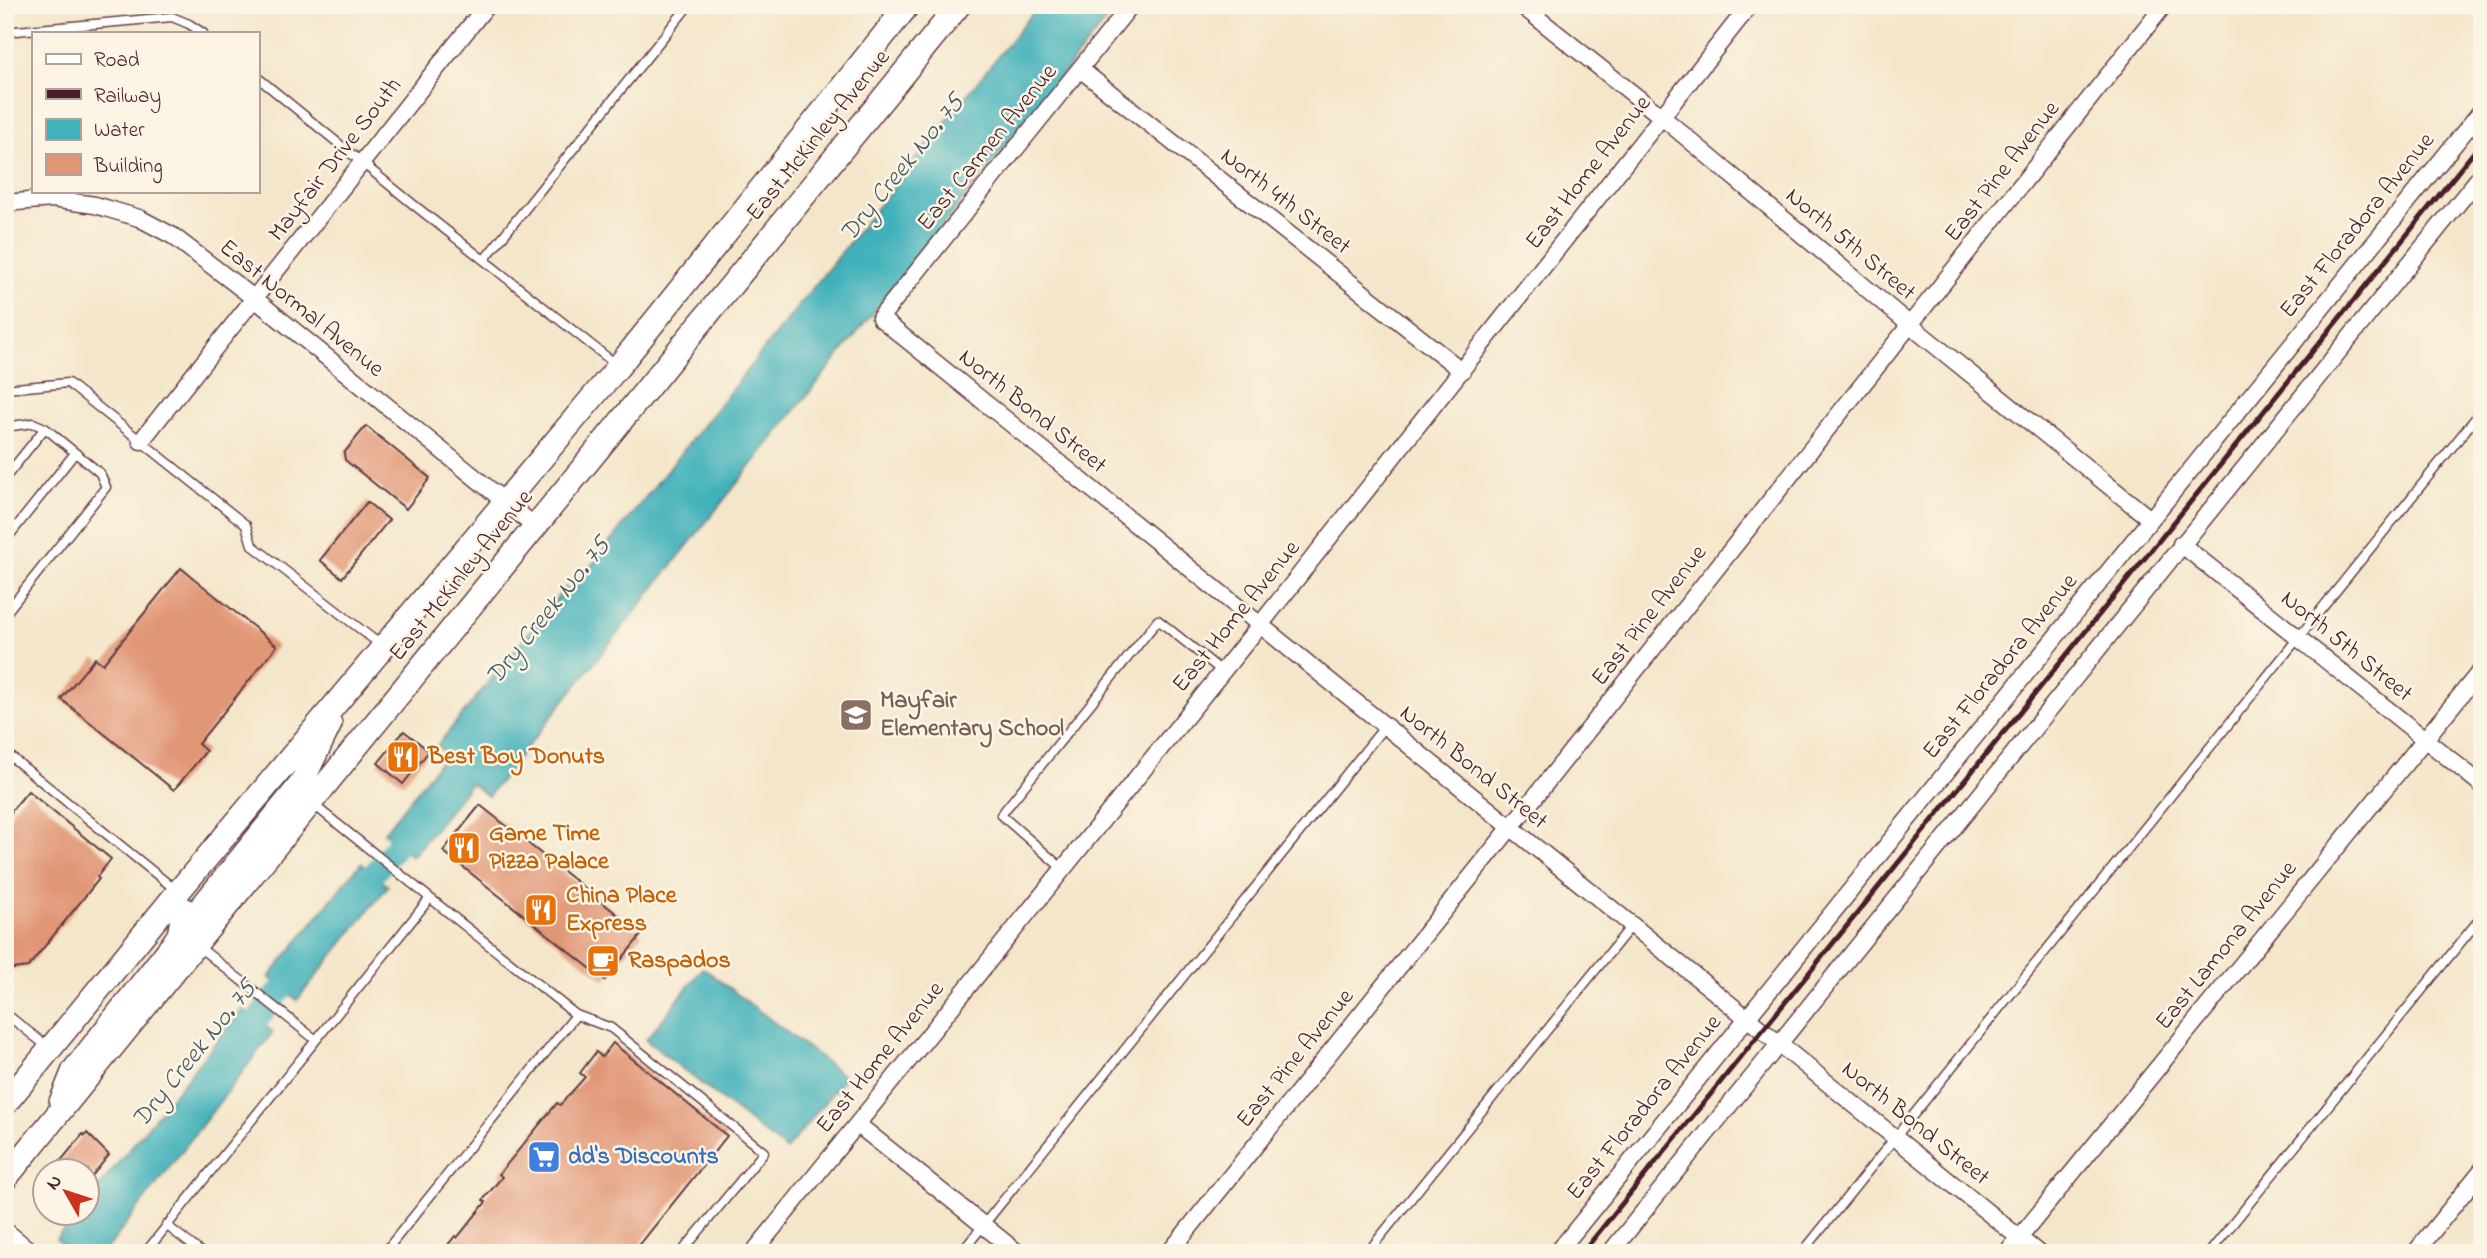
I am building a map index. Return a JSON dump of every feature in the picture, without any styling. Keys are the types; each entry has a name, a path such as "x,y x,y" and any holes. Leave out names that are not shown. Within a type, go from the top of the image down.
{"main road":[{"name":"East McKinley Avenue","path":"5,1104 178,892 618,367 908,5"},
{"name":"East McKinley Avenue","path":"5,1179 959,5"},
{"path":"196,946 192,927 195,915 301,784 343,696"},
{"path":"52,1124 74,1070 178,935 184,903 178,892"},
{"path":"5,1235 27,1253"}],"street":[{"name":"Mayfair Drive South","path":"141,441 487,5"},
{"name":"East Carmen Avenue","path":"880,318 1131,5"},
{"name":"North 5th Street","path":"1521,5 1662,117 1910,325 2150,519"},
{"name":"East Home Avenue","path":"753,1253 1223,672 1750,5"},
{"name":"East Pine Avenue","path":"1169,1253 2164,5"},
{"name":"North 4th Street","path":"1080,68 1462,371"},
{"name":"East Floradora Avenue","path":"1557,1253 2482,110"},
{"path":"1610,1253 2482,174"},
{"name":"East Normal Avenue","path":"5,203 52,199 95,205 139,218 173,236 255,299 536,527"},
{"name":"North Bond Street","path":"880,318 2038,1253"},
{"name":"North 5th Street","path":"2181,544 2482,785"},
{"name":"East Lamona Avenue","path":"2007,1253 2482,669"},
{"path":"857,1124 1017,1253"},
{"path":"2415,1253 2482,1170"}],"lane":[{"path":"484,260 689,5"},
{"path":"5,32 172,17 201,32"},
{"path":"259,79 618,367"},
{"path":"5,389 68,383 246,526 252,545 384,647"},
{"path":"1802,1253 2482,410"},
{"path":"5,427 33,423 45,428 100,473 106,487 5,614"},
{"path":"5,478 45,428"},
{"path":"5,541 75,453"},
{"path":"1063,869 1001,815 1157,620 1223,672"},
{"path":"961,1253 1385,726"},
{"path":"5,752 178,892"},
{"path":"311,803 576,1015 611,1028 764,1152 681,1253"},
{"path":"145,1253 430,898"},
{"path":"2209,1253 2482,916"},
{"path":"1367,1253 1632,925"},
{"path":"196,946 316,1040"},
{"path":"5,1013 51,1049"},
{"path":"384,1253 576,1015"},
{"path":"166,1225 202,1253"}],"water":[{"path":"1039,5 1118,5 488,796 471,783 412,857 384,832 446,754 437,746 565,588 570,592"},
{"path":"361,863 388,886 297,1000 269,977"},
{"path":"703,968 845,1077 786,1150 646,1040"},
{"path":"243,1009 273,1032 104,1253 73,1253 56,1239 67,1226 102,1226 102,1183"}],"building":[{"path":"366,426 430,478 406,509 345,460 344,453"},
{"path":"367,502 389,520 342,578 320,560"},
{"path":"181,568 277,646 198,744 206,751 174,790 61,699 95,658 103,664"},
{"name":"Best Boy Donuts","path":"404,731 429,751 403,784 378,763"},
{"path":"28,791 111,859 97,877 99,879 28,967 5,970 5,901 9,900 5,834 12,810"},
{"path":"480,805 642,934 605,980 443,851"},
{"path":"613,1043 727,1136 633,1253 436,1253 440,1248 443,1251 455,1236 457,1238 486,1202 483,1200 502,1177 499,1174 557,1103 560,1105 585,1077 580,1073 596,1052 602,1057"},
{"path":"87,1133 109,1155 102,1164 102,1156 65,1156 83,1134 85,1136"}],"waterway":[{"name":"Dry Creek No. 75","path":"356,896 415,822"},
{"name":"Dry Creek No. 75","path":"238,1044 301,964"}],"railway":[{"path":"1582,1253 2482,142"}],"place":[{"name":"Mayfair Elementary School","path":"856,715"},
{"name":"Best Boy Donuts","path":"403,757"},
{"name":"Game Time Pizza Palace","path":"464,848"},
{"name":"China Place Express","path":"541,910"},
{"name":"Raspados","path":"603,961"},
{"name":"dd's Discounts","path":"544,1157"}]}
